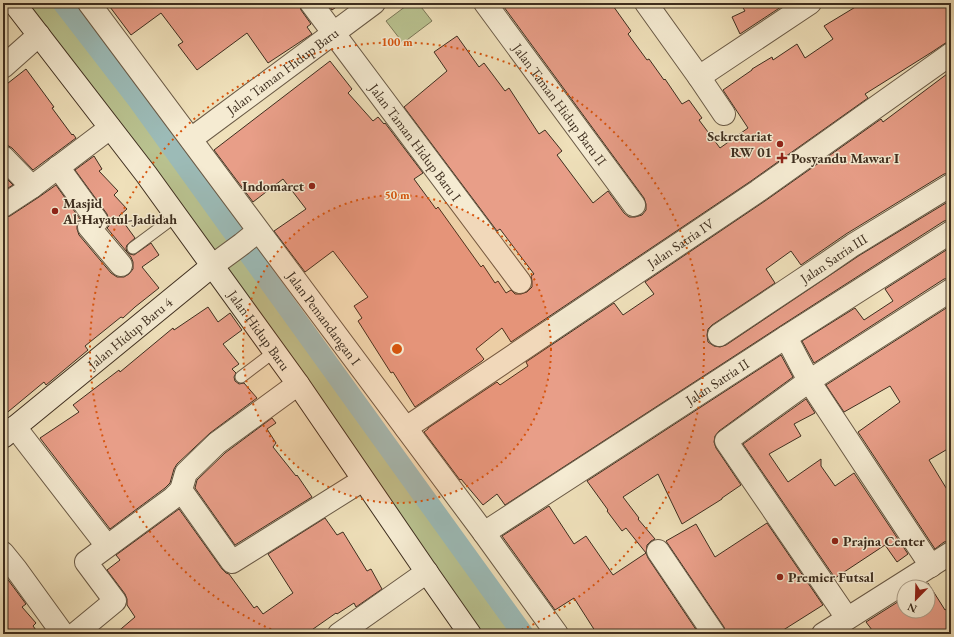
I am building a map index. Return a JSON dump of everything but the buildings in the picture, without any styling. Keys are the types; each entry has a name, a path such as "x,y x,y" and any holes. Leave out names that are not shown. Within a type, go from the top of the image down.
{"street":[{"name":"Jalan Hidup Baru","path":"14,3 146,174 176,216 218,262 274,352 298,384 470,634"},
{"name":"Jalan Pemandangan I","path":"89,3 191,140 254,234 406,428 557,634"},
{"name":"Jalan Taman Hidup Baru I","path":"311,3 520,282"},
{"name":"Jalan Taman Hidup Baru","path":"191,140 374,3"},
{"name":"Jalan Taman Hidup Baru II","path":"485,3 634,205"},
{"path":"646,3 724,114"},
{"path":"699,77 810,3"},
{"path":"3,67 38,35"},
{"name":"Jalan Satria IV","path":"406,428 758,191 951,54"},
{"path":"3,206 32,187 110,128"},
{"path":"3,157 32,187"},
{"path":"58,167 97,221 89,227 127,256"},
{"name":"Jalan Satria III","path":"719,335 853,245 951,185"},
{"name":"Jalan Satria II","path":"484,533 951,232"},
{"name":"Jalan Hidup Baru 4","path":"9,432 254,234"},
{"path":"847,618 726,441 810,381 948,299"},
{"path":"786,337 810,381 931,566"},
{"path":"75,634 115,601 86,562 173,498 181,490 186,473 217,443 298,384"},
{"path":"9,432 107,546"},
{"path":"181,490 232,562 365,483"},
{"path":"658,551 714,634"},
{"path":"3,553 63,634"},
{"path":"823,634 951,553"},
{"path":"339,634 427,572"}],"lane":[{"path":"127,256 176,216"},
{"path":"241,377 274,352"},
{"path":"329,513 365,483"}],"green space":[{"path":"14,3 63,3 176,153 523,634 470,634"},
{"path":"410,3 418,3 432,21 403,43 386,21"}],"waterway":[{"path":"63,3 138,100 523,634"}],"place":[{"name":"Sekretariat RW 01","path":"780,144"},
{"name":"Posyandu Mawar I","path":"782,158"},
{"name":"Indomaret","path":"312,186"},
{"name":"Masjid Al-Hayatul-Jadidah","path":"55,211"},
{"name":"Prajna Center","path":"835,541"},
{"name":"Premier Futsal","path":"780,577"}]}
